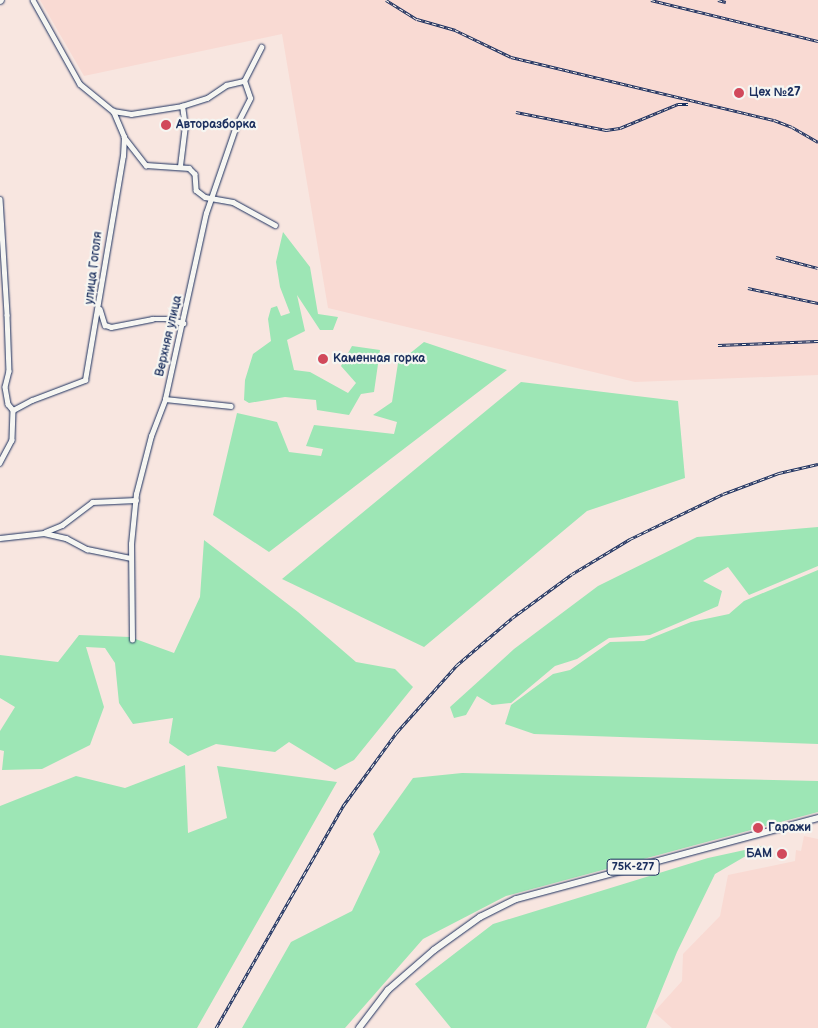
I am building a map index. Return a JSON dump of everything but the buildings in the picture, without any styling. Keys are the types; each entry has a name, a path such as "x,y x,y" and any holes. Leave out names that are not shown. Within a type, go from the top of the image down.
{"main road":[{"name":"75К-277","path":"359,1028 388,990 434,950 480,917 516,900 818,818"}],"street":[{"path":"33,0 80,84 113,111 124,137 146,165 168,169 180,166 195,174 196,190 252,210 275,225"},
{"path":"113,111 131,114 182,106 206,98 226,85 244,80 261,46"},
{"name":"Верхняя улица","path":"132,640 131,558 136,500 151,436 165,399 206,213 236,126 250,98 244,80"},
{"path":"180,166 185,127 182,106"},
{"name":"улица Гоголя","path":"13,410 32,400 85,380 92,328 100,309 102,276 124,137"},
{"path":"0,199 9,371 5,387 8,404 13,410 12,440 0,463"},
{"path":"100,309 105,324 111,327 168,318 183,323"},
{"path":"165,399 232,406"},
{"path":"0,538 44,533 62,525 92,502 136,500"},
{"path":"44,533 66,538 87,549 131,558"}],"shaded area":[{"path":"40,0 818,0 818,375 635,382 328,308 282,34 84,76"},
{"path":"804,836 818,839 818,1028 672,1028 654,1012 682,981 683,954 720,916 728,875 795,861 796,850 801,851"}],"green space":[{"path":"283,232 310,267 318,314 338,317 333,330 320,330 297,295 305,331 287,340 294,370 310,372 348,393 356,383 341,366 352,346 380,350 374,392 361,394 349,415 317,410 316,400 285,397 249,403 244,400 245,380 253,354 271,341 268,319 271,308 277,306 281,316 290,313 280,287 276,262"},
{"path":"424,342 507,370 269,552 213,515 237,413 277,422 289,452 321,456 323,449 306,446 314,425 394,434 397,422 373,415 392,402 398,363"},
{"path":"521,382 678,401 685,478 587,511 424,647 282,579"},
{"path":"818,527 818,566 749,595 728,567 703,581 722,591 718,606 650,635 609,638 577,659 555,666 511,703 492,705 477,696 466,715 454,718 450,707 514,649 598,586 697,537"},
{"path":"204,540 298,612 356,662 395,669 413,687 354,760 335,770 289,742 275,752 216,744 188,756 169,743 173,718 133,724 119,703 115,663 105,648 86,647 104,707 90,745 42,769 2,770 4,751 0,750 0,731 15,707 0,698 0,655 58,662 79,635 130,637 174,653 200,597"},
{"path":"818,570 818,744 534,734 505,724 511,705 553,674 570,670 610,642 644,641 691,622 729,614 744,601"},
{"path":"185,765 188,833 227,818 217,766 337,782 197,1028 0,1028 0,806 76,776 125,788"},
{"path":"462,773 818,781 818,812 506,896 423,939 345,1028 242,1028 291,942 352,911 380,852 373,834 413,778"},
{"path":"763,846 715,874 677,952 646,1028 451,1028 415,984 493,924 708,858"}],"railway":[{"path":"386,0 417,19 455,30 511,57 774,120 792,127 818,142"},
{"path":"651,0 818,41"},
{"path":"718,0 726,2"},
{"path":"516,112 606,130 620,128 678,104 688,104"},
{"path":"776,257 818,268"},
{"path":"748,288 818,303"},
{"path":"718,345 818,341"},
{"path":"216,1028 343,806 397,732 457,665 512,618 572,574 630,539 723,494 779,473 818,464"}],"place":[{"name":"Цех №27","path":"739,93"},
{"name":"Авторазборка","path":"166,125"},
{"name":"Каменная горка","path":"323,359"},
{"name":"Гаражи","path":"758,828"},
{"name":"БАМ","path":"782,854"}]}
